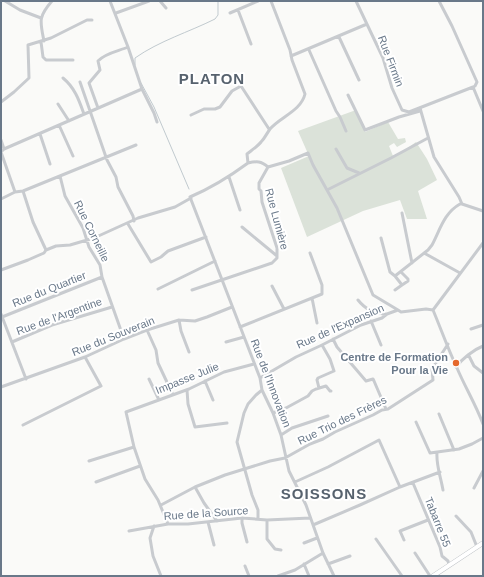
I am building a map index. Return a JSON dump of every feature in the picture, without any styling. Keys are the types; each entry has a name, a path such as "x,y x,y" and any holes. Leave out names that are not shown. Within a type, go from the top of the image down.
{"main road":[{"path":"434,576 483,543"}],"street":[{"path":"5,1 20,10 41,18"},
{"path":"52,1 44,11 41,18 43,57 46,60 73,60"},
{"path":"110,1 116,13 142,89 157,122"},
{"path":"116,13 149,1"},
{"path":"160,1 166,8"},
{"path":"230,13 258,1"},
{"path":"248,163 248,154 261,142 269,130 282,118 289,115 304,98 305,94 271,1"},
{"name":"Rue Firmin","path":"356,1 383,58 392,88 402,110 409,112 420,110"},
{"path":"348,95 366,130 420,110 475,86 476,79 439,1"},
{"path":"238,10 251,44"},
{"path":"1,102 28,79 28,45 42,41 87,20 92,20"},
{"path":"292,56 367,24"},
{"path":"339,36 360,80"},
{"path":"98,108 89,83 100,70 98,61 100,58 128,47"},
{"path":"309,50 346,131"},
{"path":"63,78 75,91 84,114"},
{"path":"80,82 106,157 134,221"},
{"path":"191,115 204,109 216,109 220,107 232,91 241,86 269,130"},
{"path":"473,87 483,111"},
{"path":"15,192 1,152 4,149 142,89"},
{"path":"58,104 69,121"},
{"path":"420,110 434,157 462,204"},
{"path":"59,125 73,156"},
{"path":"40,134 50,164"},
{"path":"327,190 428,138"},
{"path":"1,140 4,149"},
{"path":"1,198 15,192 23,191 136,144"},
{"path":"336,149 348,168 359,173"},
{"path":"1,270 44,253 46,250 56,246 70,245 86,241 134,221 175,207 190,197 229,177 248,163 256,161 263,163 268,167 289,161 308,153 337,208 373,295 398,310"},
{"name":"Rue Lumière","path":"192,290 276,261 278,256 277,248 262,202 261,191 258,183 268,167"},
{"name":"Rue Corneille","path":"60,176 64,196 83,228 88,247 98,261 102,277 124,339"},
{"path":"229,177 240,210"},
{"path":"23,191 33,222 46,250"},
{"name":"Rue de l'Innovation","path":"190,197 260,378 262,390 281,435 289,471 306,505 322,552 334,576"},
{"path":"395,276 432,245 452,208 462,204 483,212"},
{"path":"402,213 412,263"},
{"path":"128,224 151,262 161,257 168,250 206,237"},
{"path":"242,226 278,256"},
{"path":"381,238 390,272 402,285"},
{"path":"483,243 433,310 448,344 456,368 477,408 483,424"},
{"path":"240,327 322,294 322,285 310,253"},
{"path":"424,253 460,273"},
{"path":"158,289 215,261"},
{"path":"395,290 408,281 401,272"},
{"name":"Rue du Quartier","path":"2,316 102,277"},
{"path":"272,286 284,309"},
{"path":"312,298 317,323"},
{"path":"358,300 367,310 387,314"},
{"name":"Rue de l'Argentine","path":"12,342 52,325 112,306"},
{"name":"Rue du Souverain","path":"1,387 85,357 147,330 179,320 195,321 232,307"},
{"name":"Rue de l'Expansion","path":"260,378 296,357 322,346 333,339 371,321 382,318 387,314 398,310 401,312 426,309 433,310"},
{"path":"2,316 26,379"},
{"path":"179,320 189,352"},
{"path":"371,321 381,345"},
{"path":"471,329 483,324"},
{"path":"147,330 156,350 158,363 173,395"},
{"path":"226,342 244,337"},
{"path":"333,339 337,347 366,381 373,379 386,409"},
{"name":"Rue Trio des Frères","path":"161,505 195,487 245,468 285,458 310,444 382,410 388,409 433,380 432,369 448,344"},
{"path":"319,388 318,378 334,371 330,359 322,346"},
{"path":"456,368 477,348 483,346"},
{"path":"469,356 474,366 483,374"},
{"path":"23,425 101,385 85,357"},
{"name":"Impasse Julie","path":"134,447 126,414 127,411 187,390 224,372 254,364"},
{"path":"149,379 159,400"},
{"path":"205,381 213,400"},
{"path":"273,413 286,408 319,388 326,386 330,391 331,390"},
{"path":"187,390 188,404 195,427 227,423"},
{"path":"258,519 258,510 252,496 245,468 236,442 248,404 262,390"},
{"path":"439,414 454,450"},
{"path":"281,435 292,428 328,416"},
{"path":"416,422 430,453 436,453 444,450 454,450 472,444 483,438"},
{"path":"295,482 328,467 379,440 400,487"},
{"path":"89,461 134,447 145,480 161,505 168,524"},
{"path":"436,453 443,490"},
{"path":"96,482 140,466"},
{"path":"474,488 483,471"},
{"path":"313,525 400,487 440,472"},
{"name":"Tabarre 55","path":"413,483 440,547 442,556 448,561 449,565"},
{"path":"195,487 217,521"},
{"path":"456,516 471,532 477,547"},
{"path":"242,518 247,542"},
{"name":"Rue de la Source","path":"128,531 168,524 208,522 242,518 267,520 310,518"},
{"path":"267,520 267,539 275,549 281,550"},
{"path":"404,540 400,531 428,520"},
{"path":"208,522 214,545"},
{"path":"154,526 150,538 161,576"},
{"path":"304,543 317,538"},
{"path":"376,539 402,576"},
{"path":"278,576 304,564 322,552"},
{"path":"415,553 430,576"},
{"path":"328,564 350,556"},
{"path":"304,564 308,576"},
{"path":"245,566 249,576"}],"shaded area":[{"path":"356,110 365,132 388,122 398,139 405,138 406,142 397,147 394,143 389,146 393,156 398,155 416,142 427,159 437,180 418,191 427,219 407,219 400,200 363,211 307,237 281,168 309,156 298,131"}],"waterway":[{"path":"135,65 135,58 144,52 215,19 218,15 218,1"},
{"path":"141,83 154,107 189,189"}],"place":[{"name":"Centre de Formation Pour la Vie","path":"456,363"}],"district":[{"name":"PLATON","path":"212,79"},
{"name":"SOISSONS","path":"324,494"}]}
